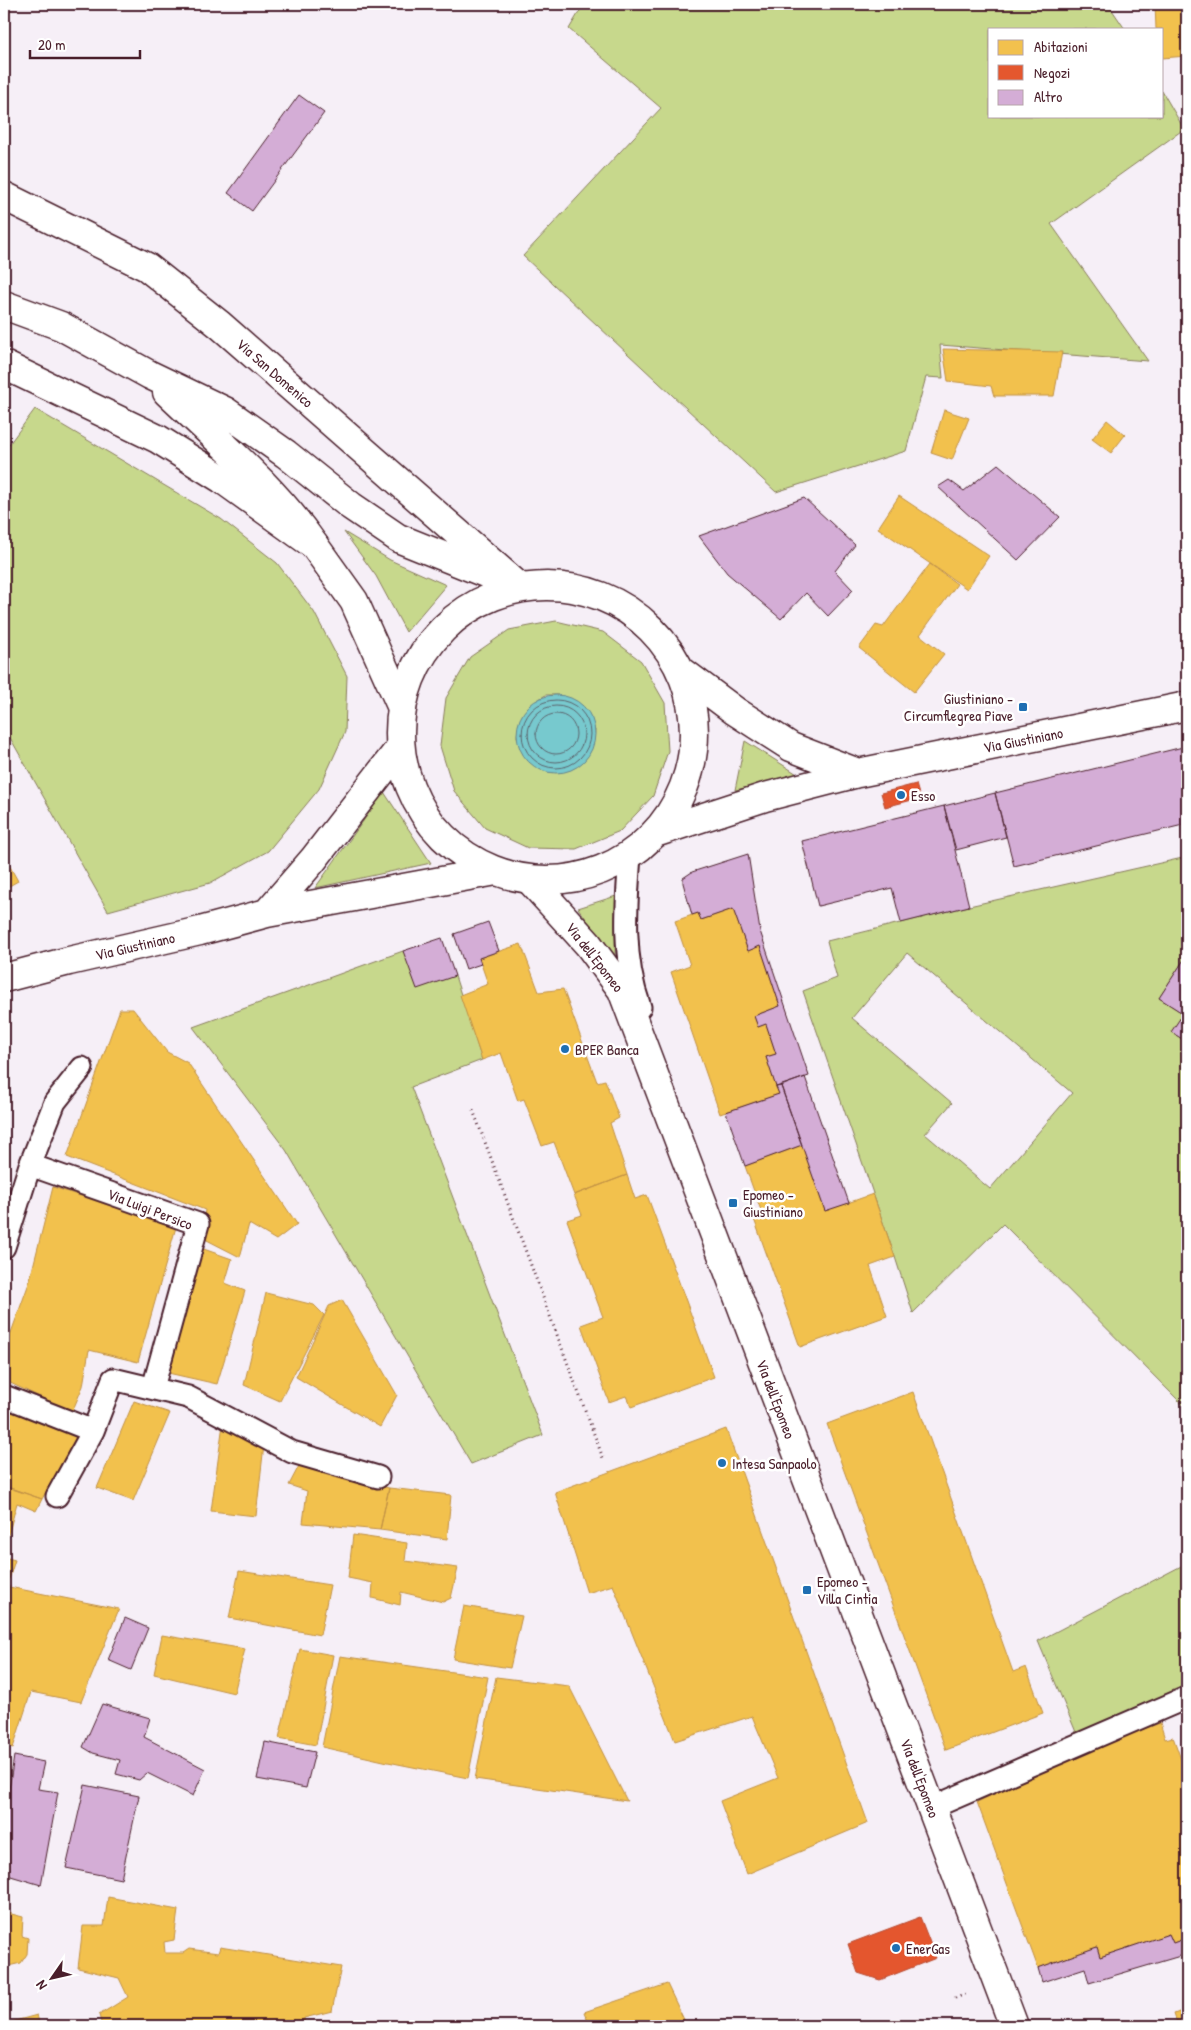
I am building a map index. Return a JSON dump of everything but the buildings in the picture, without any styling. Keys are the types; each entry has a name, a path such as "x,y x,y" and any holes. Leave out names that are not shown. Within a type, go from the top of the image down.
{"main road":[{"name":"Via San Domenico","path":"4,196 147,267 220,325 520,587"},
{"path":"4,305 61,326 150,375 225,411 286,454 351,506 398,538 520,587"},
{"path":"4,365 158,439 222,479 314,545"},
{"path":"150,375 263,483 296,520 354,601 402,708"},
{"path":"552,585 584,590 614,601 646,625 663,642 680,670 693,710 694,754 681,795 658,832 630,856 599,872 564,880 530,880 496,871 460,852 431,823 410,788 400,748 402,708 412,673 430,642 456,616 487,597 520,587 552,585"},
{"path":"680,670 736,711 791,747 858,773"},
{"name":"Via Giustiniano","path":"658,832 765,797 858,773 1187,706"},
{"path":"267,912 313,860 400,748"},
{"name":"Via Giustiniano","path":"4,978 200,931 267,912 496,871"},
{"name":"Via dell'Epomeo","path":"530,880 588,944 622,990 936,1806 1014,2026"}],"lane":[{"name":"Via dell'Epomeo","path":"630,856 626,908 626,946 632,987 936,1806 1023,2026"},
{"path":"4,1247 30,1165 55,1102 82,1068"},
{"name":"Via Luigi Persico","path":"30,1165 198,1224 153,1388"},
{"path":"57,1496 93,1431 113,1379 188,1397 292,1452 378,1477"},
{"path":"4,1396 93,1431"},
{"path":"936,1806 1186,1698 1187,1702"}],"path":[{"path":"473,1110 603,1458"}],"green space":[{"path":"584,4 1108,4 1124,28 988,28 988,118 1164,118 1164,94 1184,129 1051,224 1148,361 940,345 943,378 926,377 906,451 776,492 523,256 661,108 569,29"},
{"path":"35,409 221,519 277,563 314,612 347,676 345,732 319,789 268,851 210,883 108,911 4,727 4,451"},
{"path":"344,532 390,560 446,585 406,632 376,576"},
{"path":"556,621 603,632 641,661 665,703 668,751 653,796 620,831 576,849 528,848 485,828 454,791 440,746 446,698 470,657 509,630","holes":["546,695 559,695 595,730 594,738 589,753 580,764 566,771 549,772 537,766 517,737 522,717 529,707"]},
{"path":"745,741 802,777 735,790"},
{"path":"384,792 431,863 315,888"},
{"path":"1187,857 1187,955 1159,998 1184,1014 1172,1032 1187,1042 1187,1409 1003,1224 913,1313 803,991 837,978 827,941 969,906","holes":["907,953 1072,1093 990,1189 925,1134 952,1103 852,1018"]},
{"path":"616,896 615,958 578,908"},
{"path":"403,951 455,976 482,1060 411,1087 543,1435 471,1464 286,1150 193,1027"},
{"path":"1187,1563 1187,1692 1078,1737 1038,1641"}],"water":[{"path":"556,695 571,698 584,706 592,719 595,734 592,749 584,762 571,770 556,773 541,770 528,762 520,749 517,734 520,719 528,706 541,698"}],"place":[{"name":"Giustiniano - Circumflegrea Piave","path":"1023,707"},
{"name":"Esso","path":"901,795"},
{"name":"BPER Banca","path":"565,1049"},
{"name":"Epomeo - Giustiniano","path":"733,1203"},
{"name":"Intesa Sanpaolo","path":"722,1463"},
{"name":"Epomeo - Villa Cintia","path":"807,1590"},
{"name":"EnerGas","path":"896,1948"}]}
